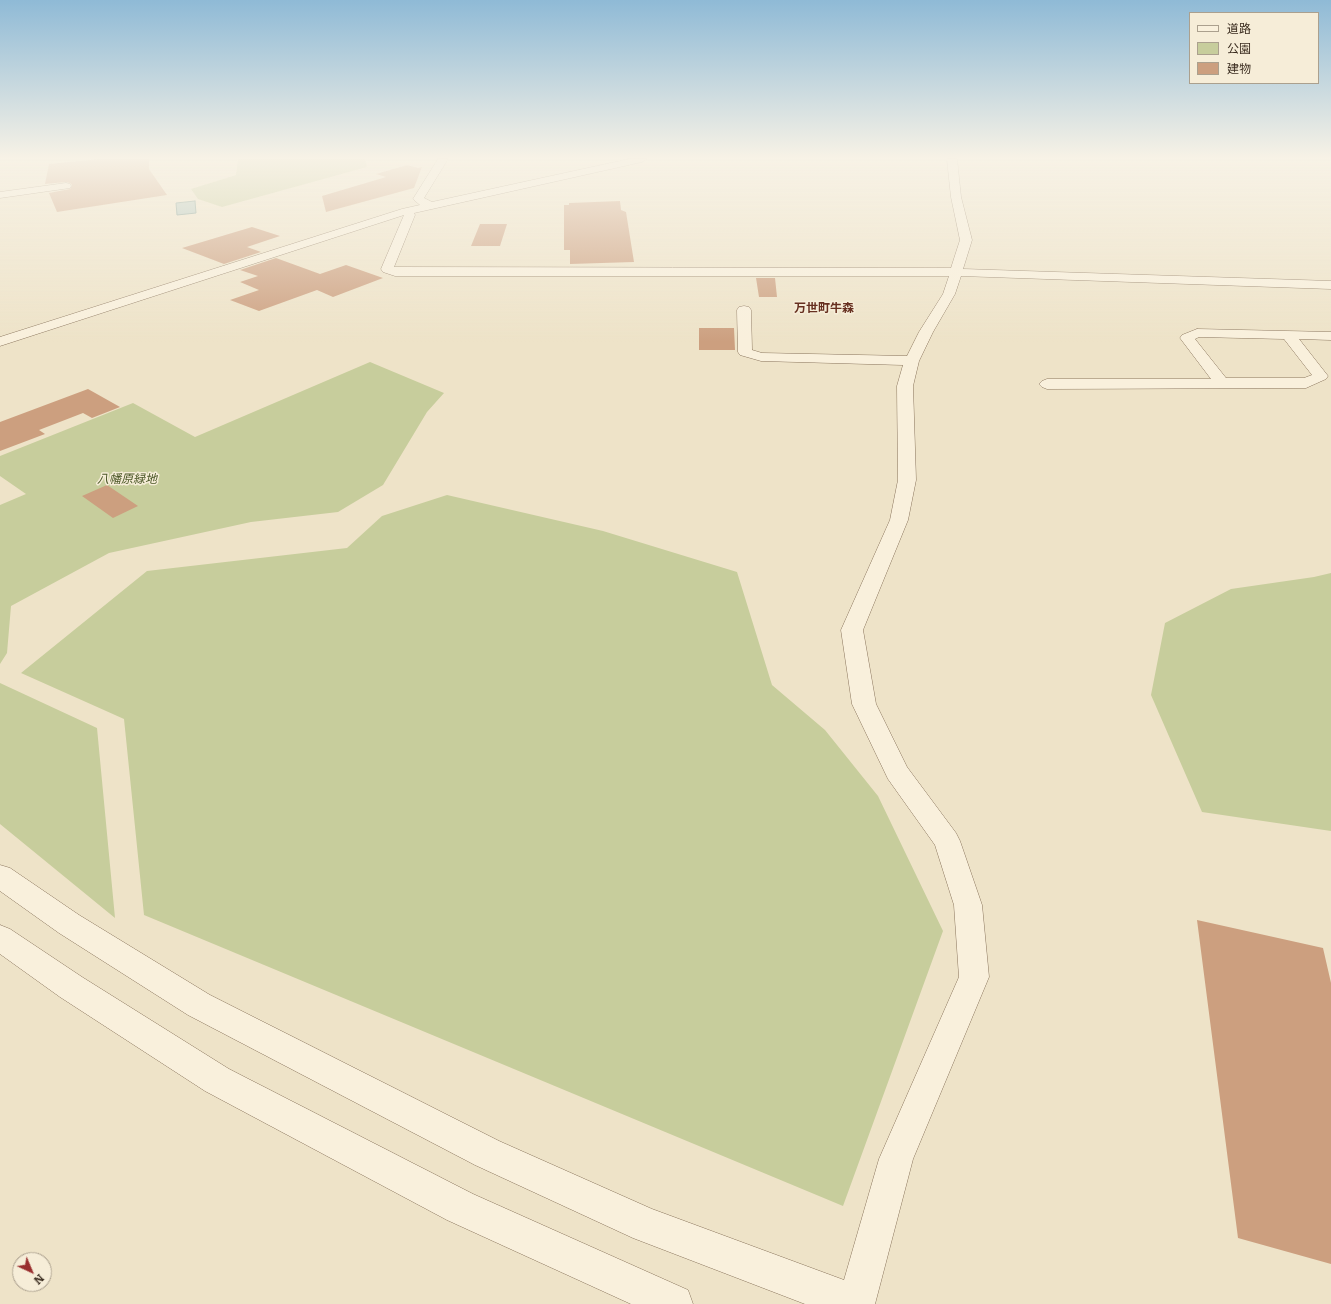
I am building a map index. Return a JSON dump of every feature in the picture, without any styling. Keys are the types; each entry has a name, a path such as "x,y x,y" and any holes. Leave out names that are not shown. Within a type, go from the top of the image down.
{"street":[{"path":"0,342 379,220"},
{"path":"408,220 387,269 395,272 957,272 1331,285"},
{"path":"0,876 68,924 199,1005 487,1152 646,1225 855,1304 896,1159 974,977 968,905 947,842 897,772 864,704 852,630 899,520 907,480 904,386 912,361 926,332 949,294 957,272 966,240 961,220"},
{"path":"744,310 745,352 761,357 912,361"},
{"path":"1222,383 1187,338 1197,333 1331,336"},
{"path":"1047,384 1306,383 1321,376 1288,335"},
{"path":"0,938 71,987 217,1080 460,1207 674,1304"}],"green space":[{"name":"八幡原緑地","path":"370,362 444,393 427,412 383,485 338,512 251,522 109,553 11,606 7,653 0,664 0,505 26,494 0,476 0,456 133,403 195,437"},
{"path":"447,495 603,531 737,572 772,685 825,730 878,796 943,931 843,1206 144,915 124,719 21,673 147,571 347,548 382,516"},
{"path":"1331,573 1331,831 1202,812 1151,695 1165,623 1231,589 1314,577"},
{"path":"0,683 97,728 115,918 0,824"}],"building":[{"path":"564,220 627,220 634,262 570,264 570,250 564,250"},
{"path":"480,224 507,224 500,246 471,246"},
{"path":"252,227 280,236 247,247 261,252 224,264 182,248"},
{"path":"276,258 320,274 346,265 383,278 333,297 317,290 259,311 230,300 259,290 240,282 258,276 240,270"},
{"path":"756,278 775,278 777,297 759,297"},
{"path":"699,328 734,328 735,350 699,350"},
{"path":"88,389 120,407 92,418 83,413 39,430 45,434 0,451 0,422"},
{"path":"107,485 138,506 113,518 82,496"},
{"path":"1197,920 1323,948 1331,983 1331,1264 1238,1238"}],"district":[{"name":"万世町牛森","path":"824,308"}]}
